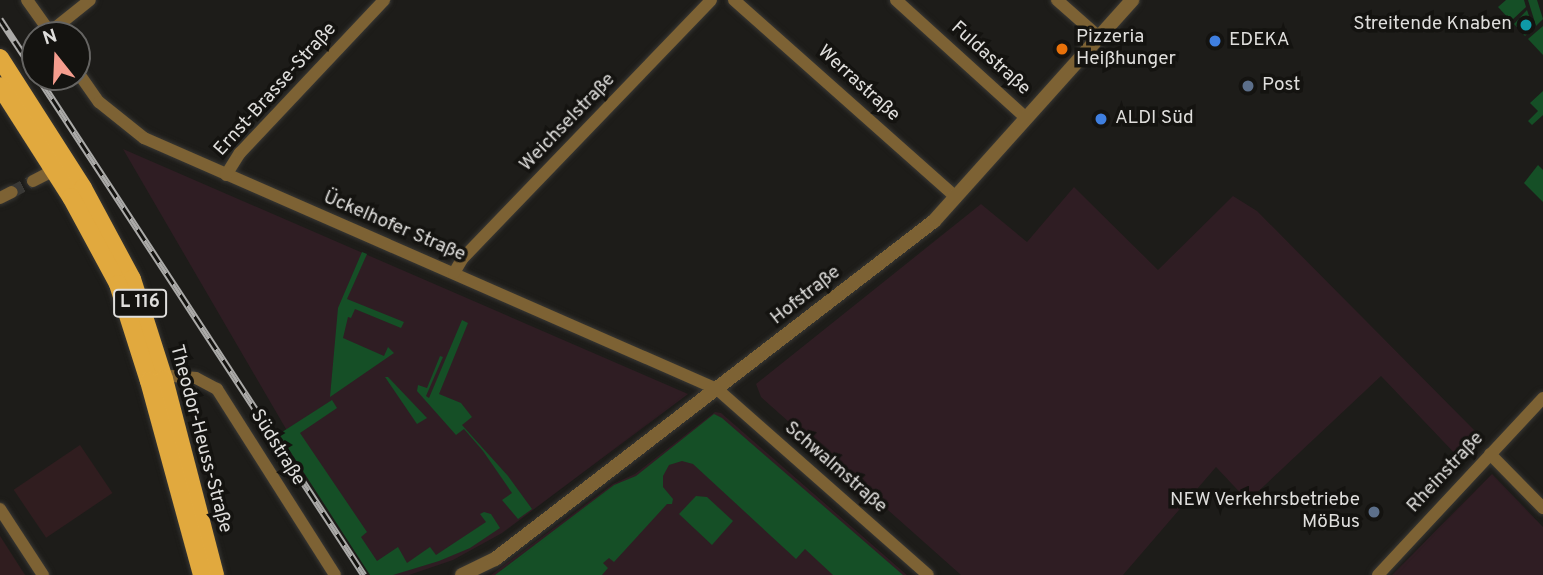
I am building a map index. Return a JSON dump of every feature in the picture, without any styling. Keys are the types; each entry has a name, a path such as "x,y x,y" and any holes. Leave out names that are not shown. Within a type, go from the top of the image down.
{"main road":[{"name":"Theodor-Heuss-Straße","path":"0,58 83,188 132,279 164,380 215,575"},
{"name":"Theodor-Heuss-Straße","path":"0,86 55,170 117,284 149,381 202,575"}],"street":[{"path":"27,0 42,21"},
{"path":"65,21 90,0"},
{"name":"Ernst-Brasse-Straße","path":"226,175 240,153 384,0"},
{"name":"Weichselstraße","path":"454,273 462,259 711,0"},
{"name":"Werrastraße","path":"734,0 956,197"},
{"name":"Fuldastraße","path":"896,0 1026,118"},
{"path":"1057,0 1100,37"},
{"name":"Hofstraße","path":"463,575 495,559 915,236 956,197 1132,0"},
{"name":"Ückelhofer Straße","path":"91,91 99,102 144,138 716,390"},
{"path":"33,181 55,170"},
{"name":"Südstraße","path":"164,380 173,376 196,378 217,389 335,575"},
{"name":"Schwalmstraße","path":"716,390 928,575"},
{"name":"Rheinstraße","path":"1378,575 1543,398"},
{"path":"1490,454 1543,508"},
{"path":"0,509 43,575"}],"shaded area":[{"path":"123,149 688,394 502,533 453,560 409,575 371,575"},
{"path":"1074,187 1158,270 1233,196 1257,211 1483,439 1461,460 1381,376 1248,501 1216,467 1123,575 961,575 761,397 756,384 981,204 1027,242"},
{"path":"715,412 721,413 907,575 491,575 613,484 635,474"},
{"path":"80,445 112,493 46,538 14,490"},
{"path":"1492,474 1543,527 1543,575 1392,575"},
{"path":"0,536 25,575 0,575"}],"green space":[{"path":"1506,0 1524,0 1526,7 1511,21 1498,7"},
{"path":"1528,0 1537,0 1543,19 1536,26"},
{"path":"1527,10 1533,28 1525,36 1514,24"},
{"path":"1543,26 1543,55 1528,39"},
{"path":"1543,91 1543,115 1532,125 1528,121 1538,111 1530,103"},
{"path":"1538,165 1543,170 1543,202 1524,183"},
{"path":"362,252 367,254 347,299 404,322 401,328 355,309 351,318 348,317 343,338 384,356 388,347 394,353 330,397 338,308"},
{"path":"462,320 468,323 439,394 461,403 472,417 462,425 508,476 532,509 518,519 502,500 512,493 483,451 464,429 456,435 417,391 418,385 427,388 440,356 443,357 426,396 429,398"},
{"path":"385,377 388,377 427,418 417,424"},
{"path":"332,400 337,408 300,433 367,532 361,537 377,561 398,547 407,563 430,547 436,555 486,522 480,514 484,512 491,514 500,528 470,548 439,561 393,575 370,575 279,434"},
{"path":"714,414 722,418 903,575 833,575 805,549 796,559 693,464 682,461 669,465 663,476 663,487 673,499 672,504 667,504 614,562 609,558 603,563 608,568 602,575 495,575 614,485 636,476"},
{"path":"696,496 707,497 733,521 712,545 679,514"}],"tunnel":[{"path":"12,192 33,181"}],"railway":[{"path":"0,19 21,51"},
{"path":"47,91 364,575"}],"place":[{"name":"Streitende Knaben","path":"1526,25"},
{"name":"EDEKA","path":"1215,41"},
{"name":"Pizzeria Heißhunger","path":"1062,49"},
{"name":"Post","path":"1248,86"},
{"name":"ALDI Süd","path":"1101,119"},
{"name":"NEW Verkehrsbetriebe MöBus","path":"1374,512"}]}
